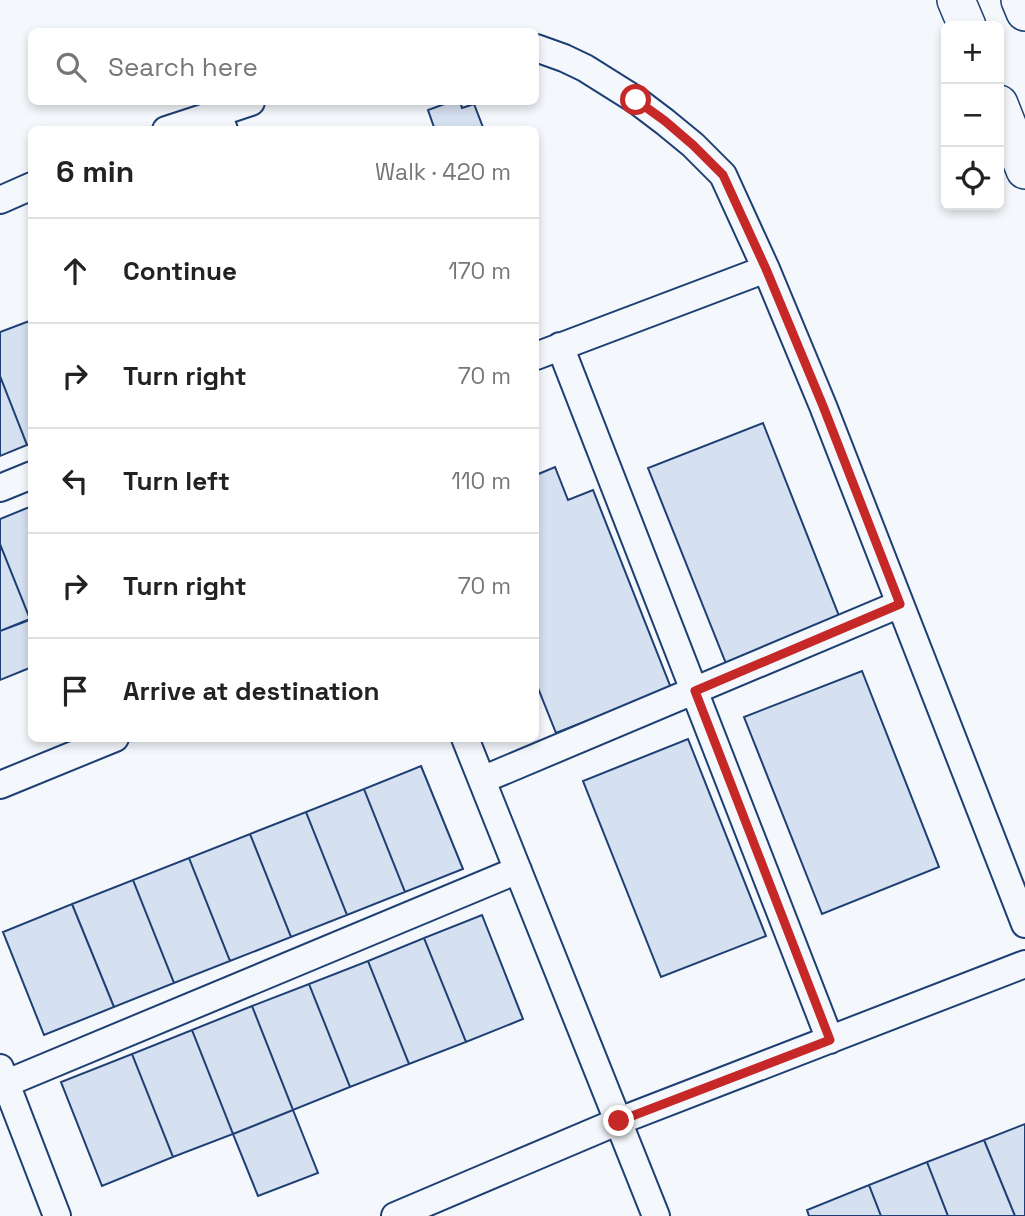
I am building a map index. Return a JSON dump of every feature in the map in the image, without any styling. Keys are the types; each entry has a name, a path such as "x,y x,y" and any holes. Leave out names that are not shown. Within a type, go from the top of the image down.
{"highway":[{"path":"956,0 965,21"},
{"path":"1020,0 1025,12"},
{"path":"1004,117 1025,170"}],"street":[{"path":"539,49 585,68 636,100 693,145 723,175 766,269 823,406 1025,924"},
{"path":"190,126 221,121 246,105"},
{"path":"0,200 28,188"},
{"path":"539,355 766,269"},
{"path":"560,346 830,1040"},
{"path":"0,488 28,477"},
{"path":"482,780 900,604"},
{"path":"0,785 105,742"},
{"path":"467,742 656,1216"},
{"path":"57,1216 3,1075 518,870"},
{"path":"395,1216 619,1121 1025,964"}],"building":[{"path":"442,105 461,105 462,108 474,105 482,126 434,126 428,110"},
{"path":"28,322 27,445 0,376 0,332"},
{"path":"0,376 27,445 0,456"},
{"path":"763,423 841,621 727,666 648,468"},
{"path":"555,467 568,500 593,490 671,688 556,733 539,690 539,474"},
{"path":"28,508 28,614 0,544 0,519"},
{"path":"0,544 28,620 0,631"},
{"path":"28,620 28,669 0,680 0,631"},
{"path":"862,671 939,867 822,914 744,717"},
{"path":"688,739 766,936 661,977 583,781"},
{"path":"421,766 463,869 405,892 364,789"},
{"path":"364,789 405,892 347,915 306,812"},
{"path":"306,812 347,915 291,937 250,834"},
{"path":"250,834 291,937 230,961 189,858"},
{"path":"189,858 230,961 174,983 133,880"},
{"path":"133,880 174,983 114,1007 72,904"},
{"path":"72,904 114,1007 44,1035 3,932"},
{"path":"482,915 523,1019 466,1042 424,938"},
{"path":"424,938 466,1042 409,1064 368,961"},
{"path":"368,961 409,1064 350,1087 309,984"},
{"path":"309,984 350,1087 293,1110 252,1006"},
{"path":"252,1006 293,1110 233,1134 192,1030"},
{"path":"192,1030 233,1134 173,1157 132,1054"},
{"path":"132,1054 173,1157 102,1186 61,1082"},
{"path":"293,1110 318,1173 258,1196 233,1134"},
{"path":"1025,1124 1025,1216 1015,1216 984,1140"},
{"path":"984,1140 1015,1216 948,1216 927,1162"},
{"path":"927,1162 948,1216 881,1216 869,1185"},
{"path":"869,1185 881,1216 809,1216 807,1210"}],"route":[{"path":"619,1121 830,1040 695,691 900,604 823,406 766,269 723,175 693,145 636,100"}]}
